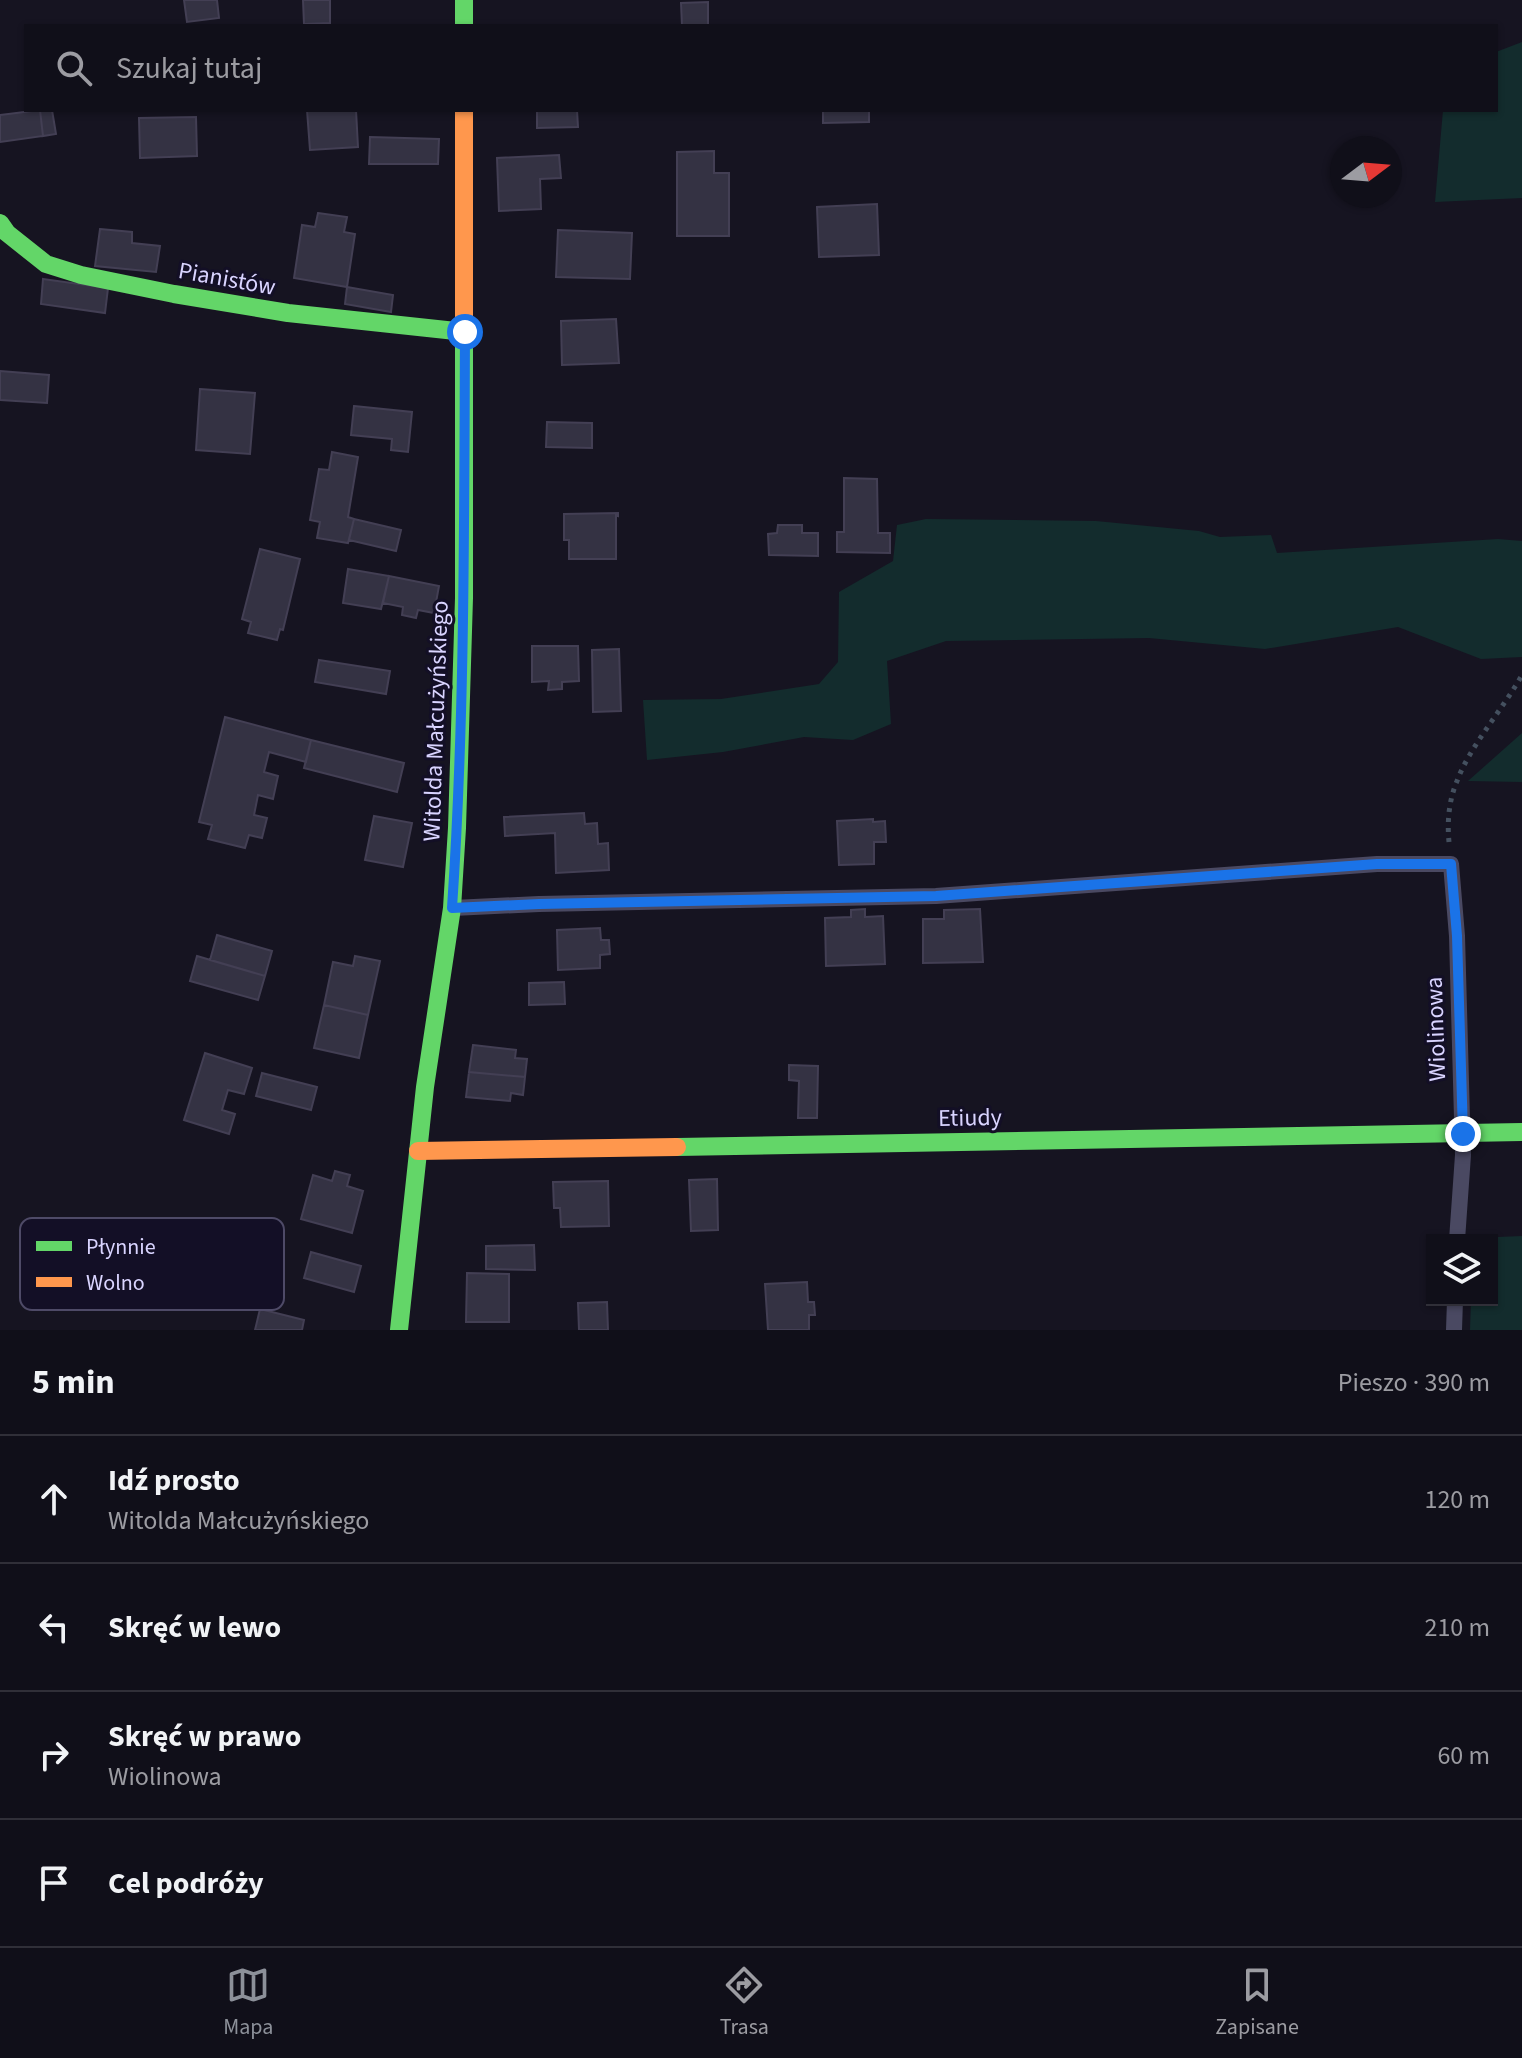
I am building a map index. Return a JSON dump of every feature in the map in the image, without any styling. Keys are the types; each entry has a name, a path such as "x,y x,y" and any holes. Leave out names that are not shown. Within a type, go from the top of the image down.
{"street":[{"path":"464,0 464,24"},
{"name":"Witolda Małcużyńskiego","path":"399,1330 425,1087 452,908 457,828 464,598 464,112"},
{"name":"Pianistów","path":"0,223 7,233 46,264 81,275 288,313 465,332"},
{"name":"Etiudy","path":"418,1151 1522,1132"}],"lane":[{"path":"452,908 936,896 1377,864 1451,864"},
{"name":"Wiolinowa","path":"1451,864 1457,936 1463,1134 1457,1234"},
{"path":"1454,1330 1455,1306"}],"path":[{"path":"1451,864 1447,820 1457,781 1522,675"}],"green space":[{"path":"1522,42 1522,198 1435,202 1443,112 1498,112 1498,51"},
{"path":"926,519 1096,521 1199,531 1220,537 1271,535 1277,553 1498,539 1522,541 1522,657 1481,659 1398,627 1265,649 1149,638 946,641 887,661 891,724 853,740 804,737 723,752 647,760 643,700 721,699 819,684 838,662 839,592 893,561 897,525"},
{"path":"1522,733 1522,782 1468,781"},
{"path":"1522,1236 1522,1330 1470,1330 1471,1306 1498,1306 1498,1237"}],"building":[{"path":"184,0 217,0 219,18 187,22"},
{"path":"303,0 330,0 330,23 304,24"},
{"path":"708,2 708,24 682,24 681,3"},
{"path":"40,112 52,112 56,134 43,136"},
{"path":"40,112 43,136 0,142 0,115"},
{"path":"307,112 356,112 358,147 310,150"},
{"path":"537,112 577,112 578,127 537,128"},
{"path":"823,112 869,112 869,122 823,123"},
{"path":"196,117 197,156 140,158 139,118"},
{"path":"370,137 439,139 438,164 369,164"},
{"path":"714,151 714,173 729,173 729,236 677,236 677,152"},
{"path":"559,155 561,178 540,179 541,209 499,211 497,158"},
{"path":"877,204 879,255 819,257 817,207"},
{"path":"318,213 347,217 344,232 355,234 347,287 294,278 302,225 315,227"},
{"path":"100,229 132,232 132,243 160,246 156,272 95,266"},
{"path":"558,230 632,233 630,279 556,277"},
{"path":"43,279 108,288 105,313 41,304"},
{"path":"347,287 393,295 391,312 345,304"},
{"path":"616,319 619,363 562,365 561,321"},
{"path":"0,371 49,375 47,403 0,400"},
{"path":"200,389 255,393 250,454 196,450"},
{"path":"354,406 412,412 408,452 391,450 392,439 351,435"},
{"path":"547,422 592,423 592,448 546,447"},
{"path":"332,452 358,457 348,517 354,519 348,543 317,538 320,522 310,520 319,469 329,470"},
{"path":"844,478 877,479 878,533 890,533 890,553 837,552 837,532 844,532"},
{"path":"618,513 616,559 569,559 569,540 564,540 564,514"},
{"path":"354,519 401,530 396,551 349,540"},
{"path":"778,525 802,525 802,533 818,533 818,556 769,555 768,534 777,533"},
{"path":"260,549 300,559 283,630 280,629 277,640 248,633 251,622 242,619"},
{"path":"348,569 389,576 381,609 343,603"},
{"path":"389,576 439,586 434,613 418,610 416,618 402,615 403,607 383,603"},
{"path":"532,646 578,646 579,681 562,682 562,689 548,690 549,681 532,682"},
{"path":"619,649 621,711 593,712 592,650"},
{"path":"319,660 390,671 386,694 315,682"},
{"path":"225,717 311,740 306,762 269,752 264,772 278,776 273,799 258,795 254,815 267,818 262,838 249,835 245,848 208,839 212,825 199,822"},
{"path":"311,740 404,763 397,792 304,768"},
{"path":"584,813 585,824 597,823 598,844 608,843 609,870 556,873 555,833 505,836 504,817"},
{"path":"374,816 412,823 403,867 365,860"},
{"path":"873,819 873,822 885,821 886,842 874,842 874,864 839,865 837,821"},
{"path":"865,909 865,917 883,916 885,964 826,966 825,918 851,917 851,910"},
{"path":"980,909 983,962 923,963 923,919 944,919 944,910"},
{"path":"600,928 601,940 609,940 610,954 600,955 600,968 558,970 557,930"},
{"path":"217,935 272,951 265,976 210,960"},
{"path":"197,956 265,976 258,1000 190,981"},
{"path":"355,956 380,961 368,1015 324,1005 333,962 353,966"},
{"path":"564,982 565,1004 529,1005 529,983"},
{"path":"324,1005 368,1015 359,1058 314,1048"},
{"path":"473,1045 516,1050 515,1058 527,1059 525,1077 469,1072"},
{"path":"205,1053 252,1068 244,1094 228,1090 222,1110 235,1114 229,1134 184,1120"},
{"path":"789,1065 818,1066 817,1118 798,1118 799,1081 789,1080"},
{"path":"469,1072 525,1077 523,1095 511,1093 510,1101 466,1097"},
{"path":"262,1073 317,1087 311,1110 256,1096"},
{"path":"335,1171 350,1175 347,1186 363,1191 352,1233 301,1219 313,1175 332,1181"},
{"path":"717,1179 718,1230 691,1231 689,1180"},
{"path":"608,1181 609,1226 561,1227 560,1208 554,1208 553,1182"},
{"path":"534,1245 535,1270 486,1269 486,1246"},
{"path":"311,1252 361,1266 354,1292 304,1278"},
{"path":"467,1273 509,1274 509,1322 466,1322"},
{"path":"807,1282 808,1302 814,1302 815,1315 809,1315 809,1330 768,1330 765,1284"},
{"path":"607,1302 608,1330 579,1330 578,1303"},
{"path":"260,1310 304,1320 302,1330 255,1330"}],"traffic: fast":[{"path":"464,0 464,24"},
{"path":"0,223 7,233 46,264 81,275 288,313 465,332"},
{"path":"399,1330 425,1087 452,908 464,598 464,338"},
{"path":"677,1147 1522,1132"}],"traffic: slow":[{"path":"464,112 464,338"},
{"path":"418,1151 677,1147"}],"route":[{"path":"465,332 464,598 452,908 936,896 1377,864 1451,864 1457,936 1463,1134"}]}
